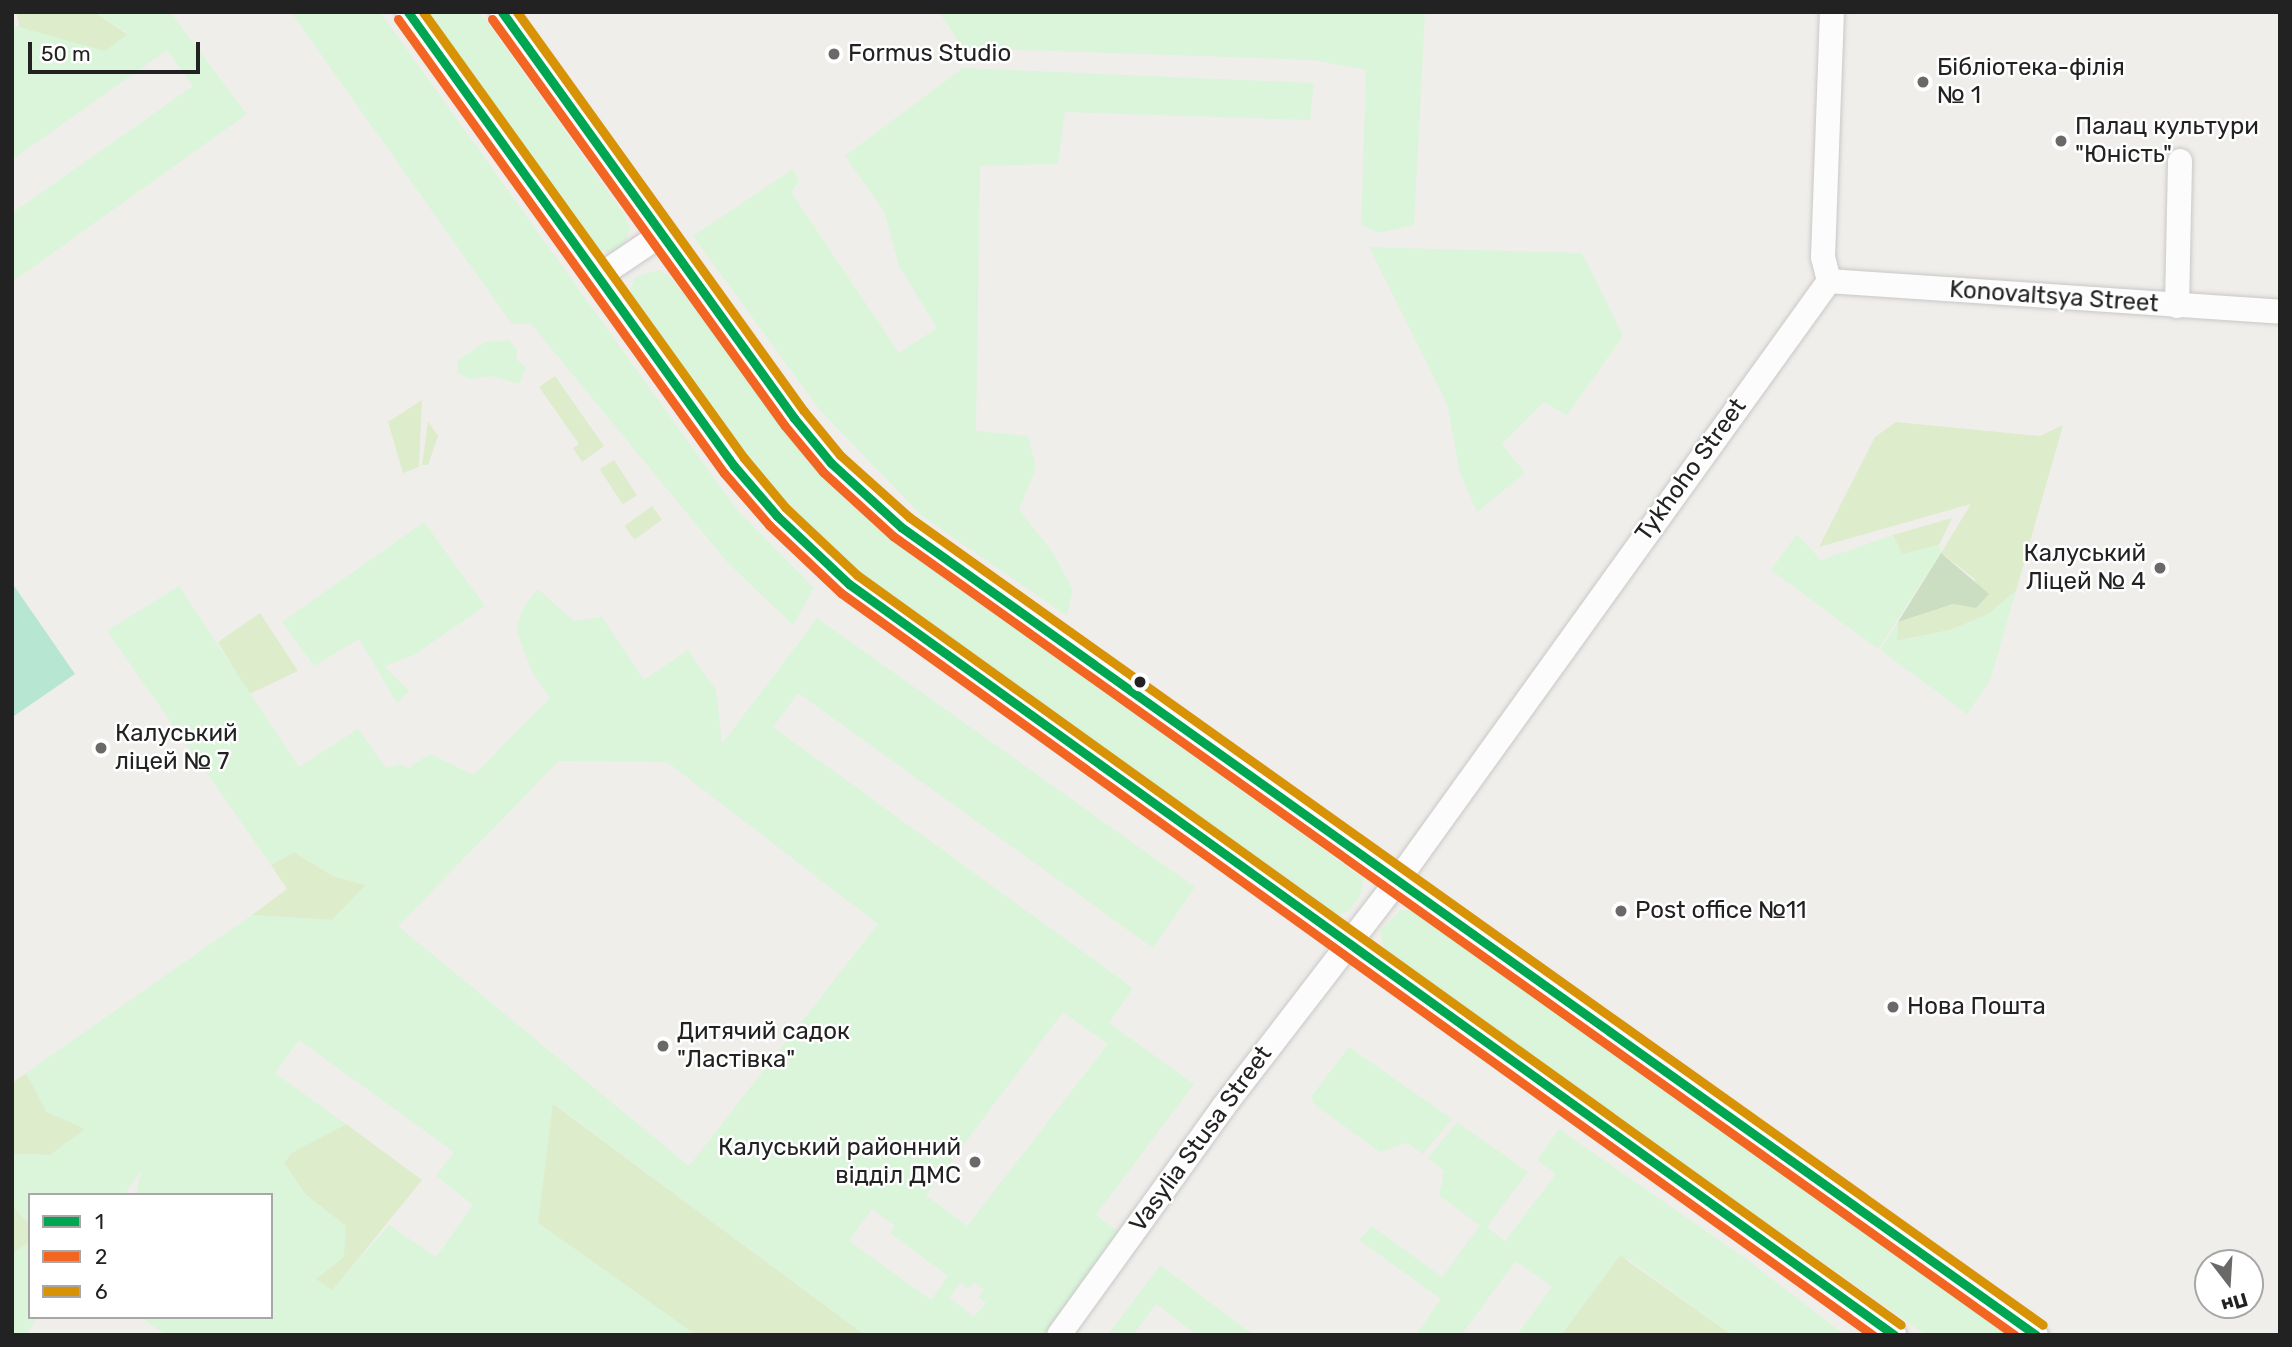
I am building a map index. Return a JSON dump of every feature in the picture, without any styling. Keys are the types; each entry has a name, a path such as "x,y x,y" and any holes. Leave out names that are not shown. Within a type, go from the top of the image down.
{"street":[{"path":"408,12 734,466 777,516 849,584 1346,944 1894,1335"},
{"path":"502,12 831,463 901,527 2036,1335"},
{"path":"1829,281 1823,257 1832,12"},
{"path":"2177,306 2180,161"},
{"path":"598,277 662,234"},
{"name":"Konovaltsya Street","path":"1829,281 2280,312"},
{"name":"Tykhoho Street","path":"1346,944 1398,880 1829,281"},
{"name":"Vasylia Stusa Street","path":"1059,1335 1346,944"}],"green space":[{"path":"16,12 94,12 128,35 105,51 25,51"},
{"path":"94,12 170,12 247,114 12,282 12,213 193,86 167,50 12,160 12,25 105,51 128,34"},
{"path":"291,12 380,12 737,510 814,588 793,625 728,563 531,324 512,324"},
{"path":"424,12 480,12 623,213 630,228 625,244 611,253 594,248 585,238"},
{"path":"939,12 1425,12 1414,225 1378,233 1361,225 1366,70 1313,60 963,48"},
{"path":"963,68 1314,83 1310,120 1065,112 1058,164 980,166 976,431 1028,436 1036,467 1019,510 1052,551 1073,590 1067,616 922,516 819,409 693,236 793,169 799,182 791,192 899,353 937,328 899,266 884,211 845,156"},
{"path":"1369,247 1582,253 1623,336 1567,415 1544,402 1502,444 1525,473 1477,512 1460,473 1447,404"},
{"path":"659,270 674,281 812,466 847,501 890,538 1363,878 1361,894 1350,910 1333,918 862,576 808,529 742,455 636,309 630,292 634,278"},
{"path":"509,340 517,350 516,359 526,367 519,384 491,376 471,379 458,373 457,361 485,342"},
{"path":"555,376 604,446 582,462 573,448 579,444 539,387"},
{"path":"422,400 419,467 403,473 388,422"},
{"path":"428,421 438,436 428,465 422,465"},
{"path":"1896,422 2040,436 2063,425 2016,591 1987,615 1950,630 1896,641 1898,622 1953,604 1976,608 1975,579 1941,553 1971,504 1819,547 1875,437"},
{"path":"614,460 637,495 623,504 600,469"},
{"path":"652,506 662,520 634,540 624,526"},
{"path":"1952,518 1939,545 1902,554 1893,535"},
{"path":"424,522 485,606 414,655 384,666 409,691 397,703 359,639 314,666 282,622"},
{"path":"1797,534 1821,560 1893,535 1902,554 1939,545 1941,553 1878,649 1771,570"},
{"path":"1941,553 1989,594 1976,608 1953,604 1898,622"},
{"path":"12,583 75,674 14,716 12,715"},
{"path":"179,586 299,767 358,729 386,768 401,764 408,768 430,754 474,775 550,698 532,672 516,630 523,608 538,589 574,621 602,617 644,680 688,650 716,690 722,744 817,618 1195,887 1153,948 798,693 773,727 1133,988 1109,1023 1194,1084 1096,1215 1123,1235 1069,1335 865,1335 553,1103 538,1223 696,1335 166,1335 144,1319 273,1319 273,1193 136,1193 141,1171 125,1193 28,1193 28,1223 12,1205 12,1154 50,1155 85,1129 47,1112 26,1073 252,915 332,920 366,885 333,876 295,852 271,865 107,631","holes":["559,761 667,762 878,924 689,1166 398,926","1063,1012 1108,1044 967,1226 926,1195","299,1040 454,1152 436,1176 473,1205 436,1257 389,1225 332,1290 316,1279 344,1257 346,1226 306,1195 284,1163 291,1153 346,1124 275,1073","872,1209 895,1226 890,1233 948,1276 931,1300 849,1241","974,1282 984,1290 978,1297 986,1303 974,1317 949,1297 961,1283 969,1289"]},
{"path":"2016,591 1990,681 1967,714 1880,650 1898,622 1897,641 1950,630 1987,615"},
{"path":"260,613 298,671 249,694 218,642"},
{"path":"294,852 333,876 366,885 332,920 252,915 287,889 271,865"},
{"path":"1401,910 1416,910 2018,1335 1926,1335 1385,953 1380,931"},
{"path":"1349,1047 1452,1119 1423,1154 1407,1143 1380,1152 1314,1104 1311,1097"},
{"path":"26,1073 47,1112 86,1129 50,1155 12,1154 12,1083"},
{"path":"552,1103 865,1335 696,1335 538,1223"},
{"path":"1457,1122 1528,1172 1487,1227 1505,1241 1556,1174 1537,1160 1559,1129 1742,1256 1845,1335 1732,1335 1621,1254 1561,1335 1517,1335 1552,1287 1516,1261 1461,1335 1416,1335 1441,1299 1359,1240 1372,1226 1442,1277 1480,1226 1439,1195 1444,1171 1428,1158"},
{"path":"346,1124 422,1180 332,1291 315,1279 346,1226 306,1195 284,1163 291,1153"},
{"path":"12,1205 28,1223 28,1243 12,1254"},
{"path":"28,1243 28,1319 37,1319 26,1335 12,1335 12,1254"},
{"path":"1621,1254 1629,1262 1732,1335 1561,1335"},
{"path":"1160,1265 1254,1335 1197,1335 1156,1304 1133,1335 1108,1335"}],"transit line":[{"name":"1","path":"408,12 734,466 777,516 849,584 1894,1335"},
{"name":"6","path":"423,12 744,458 786,508 857,575 1901,1325"},
{"name":"1","path":"502,12 794,418 831,463 901,527 2036,1335"},
{"name":"6","path":"517,12 804,411 840,455 909,517 2043,1325"},
{"name":"2","path":"398,19 724,473 769,525 841,593 1873,1335"},
{"name":"2","path":"492,19 785,426 823,472 893,536 2015,1335"}],"place":[{"name":"Formus Studio","path":"834,54"},
{"name":"Бібліотека-філія № 1","path":"1923,82"},
{"name":"Палац культури \"Юність\"","path":"2061,141"},
{"name":"Калуський Ліцей № 4","path":"2160,568"},
{"name":"Калуський ліцей № 7","path":"101,748"},
{"name":"Post office №11","path":"1621,911"},
{"name":"Нова Пошта","path":"1893,1007"},
{"name":"Дитячий садок \"Ластівка\"","path":"663,1046"},
{"name":"Калуський районний відділ ДМС","path":"975,1162"}]}
